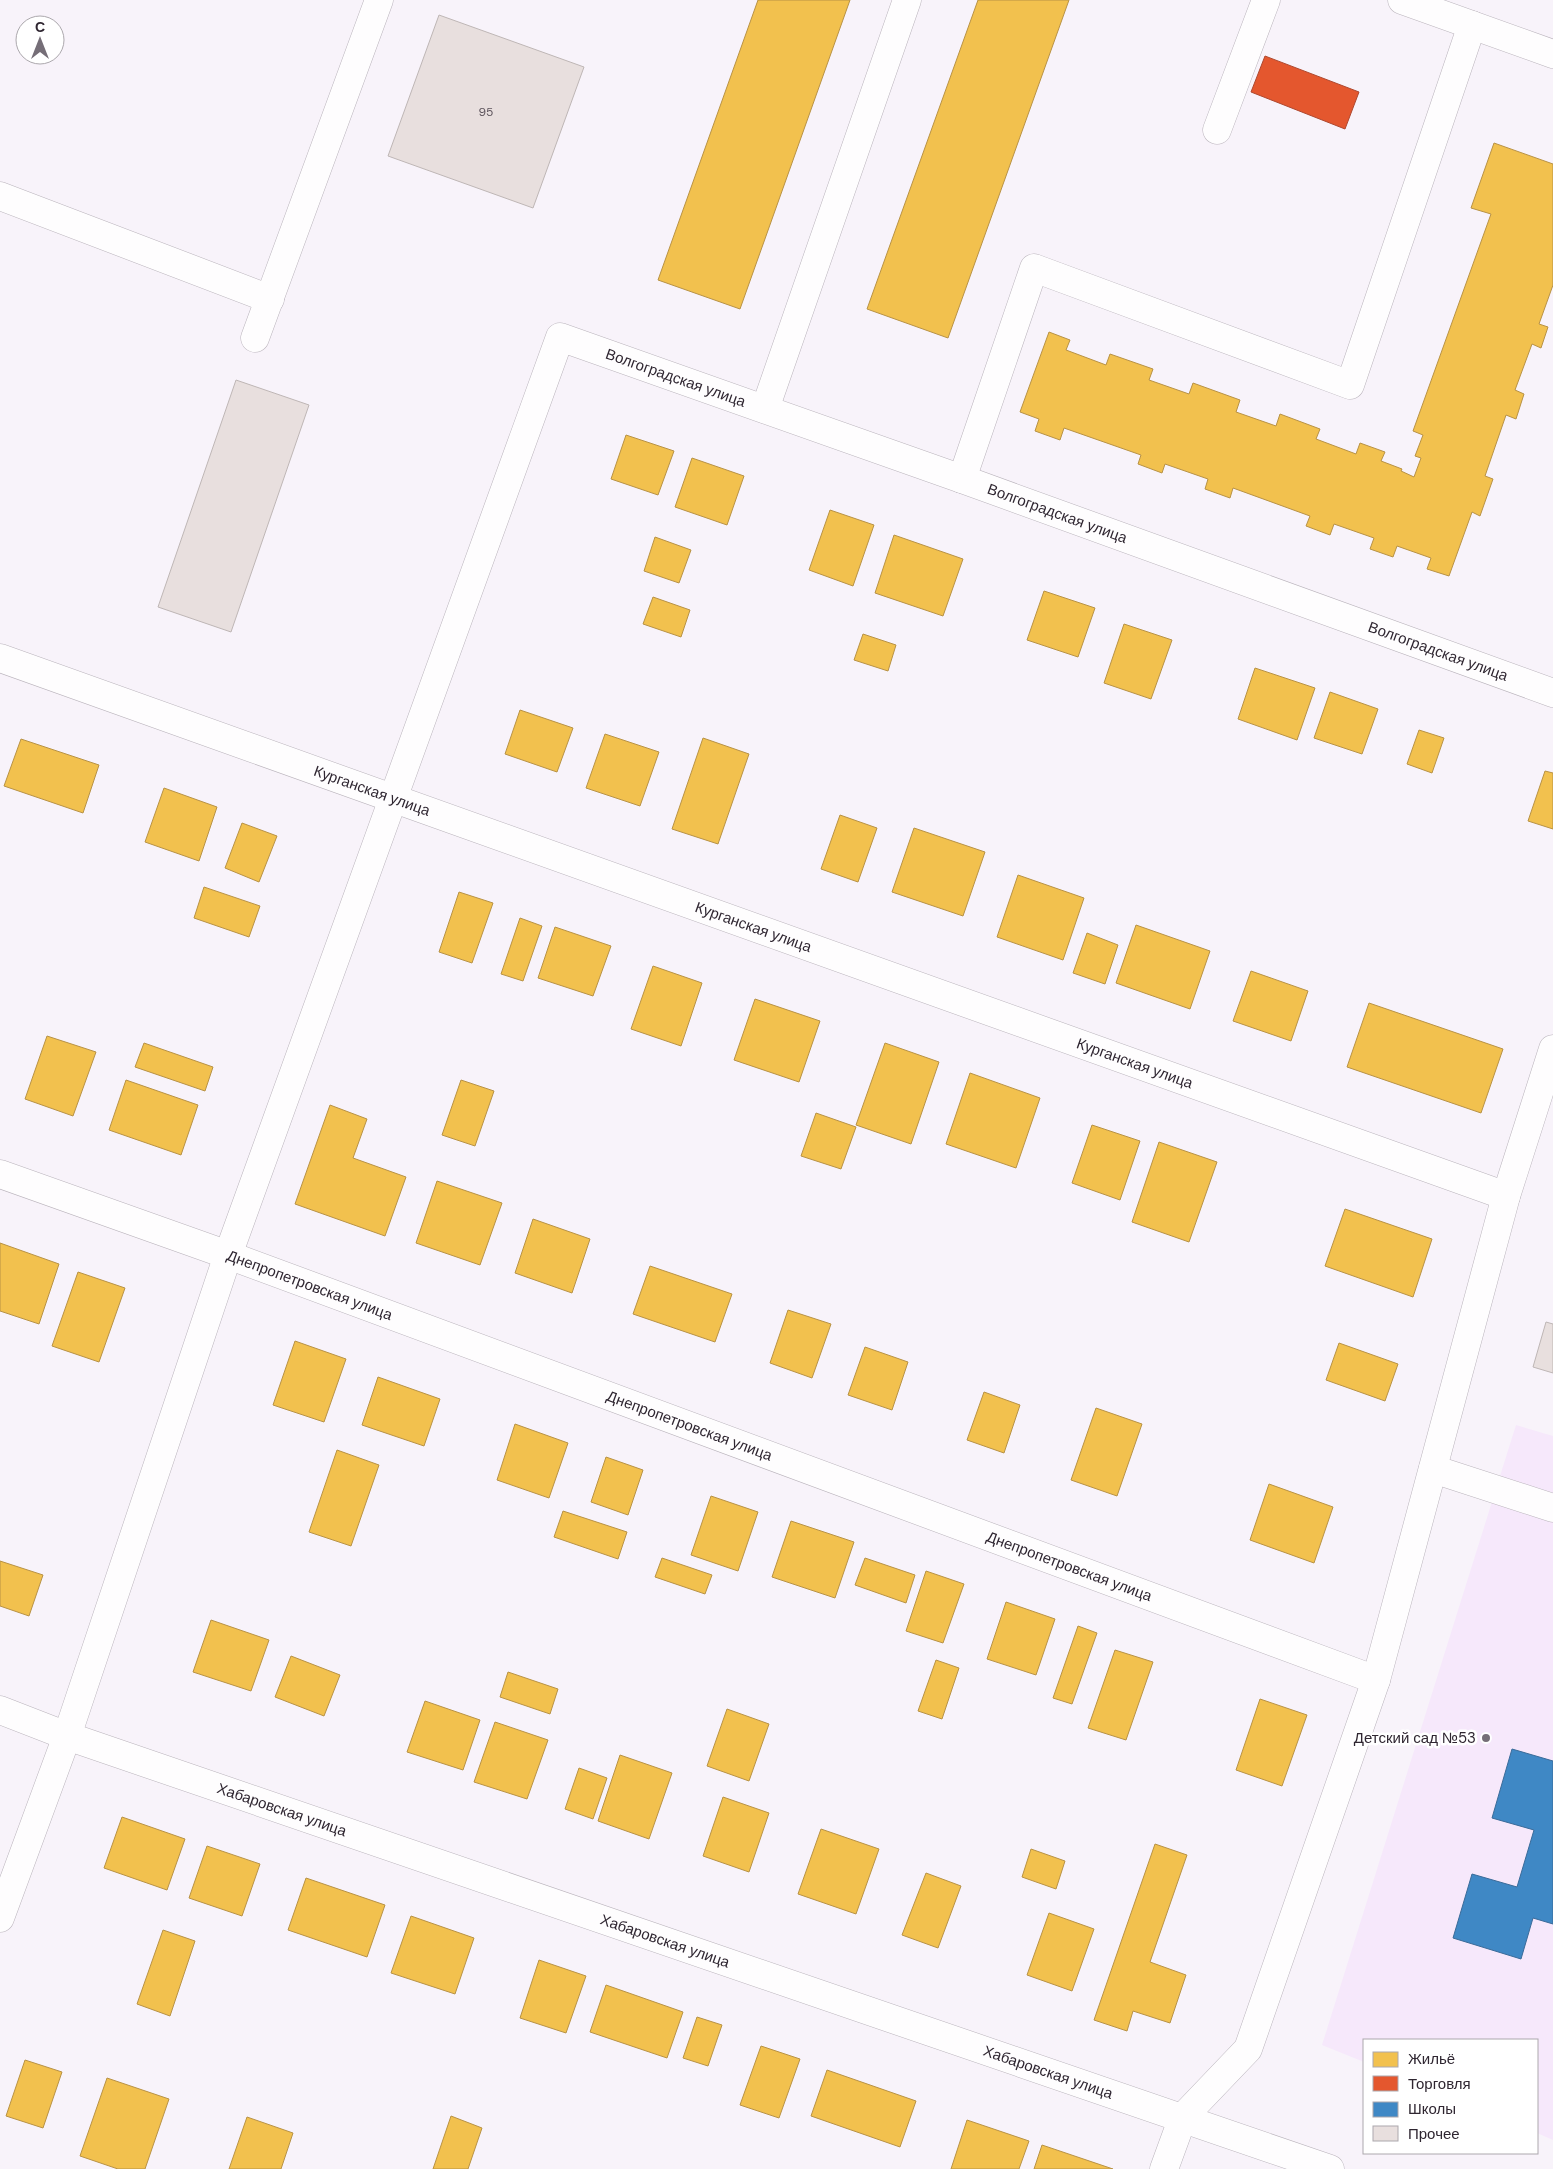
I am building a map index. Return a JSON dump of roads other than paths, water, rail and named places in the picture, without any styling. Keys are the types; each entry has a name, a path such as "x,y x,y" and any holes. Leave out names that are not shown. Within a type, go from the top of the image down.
{"street":[{"path":"256,338 379,0"},
{"path":"765,410 907,0"},
{"path":"1217,130 1266,0"},
{"path":"1402,0 1553,54"},
{"path":"962,479 1034,268 1350,385 1472,25"},
{"path":"0,196 270,299"},
{"name":"Волгоградская улица","path":"393,797 560,337 962,479 1553,693"},
{"name":"Курганская улица","path":"0,658 1506,1196"},
{"path":"0,1918 67,1736 228,1255 393,797"},
{"path":"1164,2169 1183,2117 1248,2049 1376,1680 1506,1196 1553,1048"},
{"name":"Днепропетровская улица","path":"0,1174 228,1255 1376,1680"},
{"path":"1433,1468 1553,1508"},
{"name":"Хабаровская улица","path":"0,1710 67,1736 1183,2117 1330,2169"}],"place":[{"name":"Детский сад №53","path":"1486,1738"}]}
